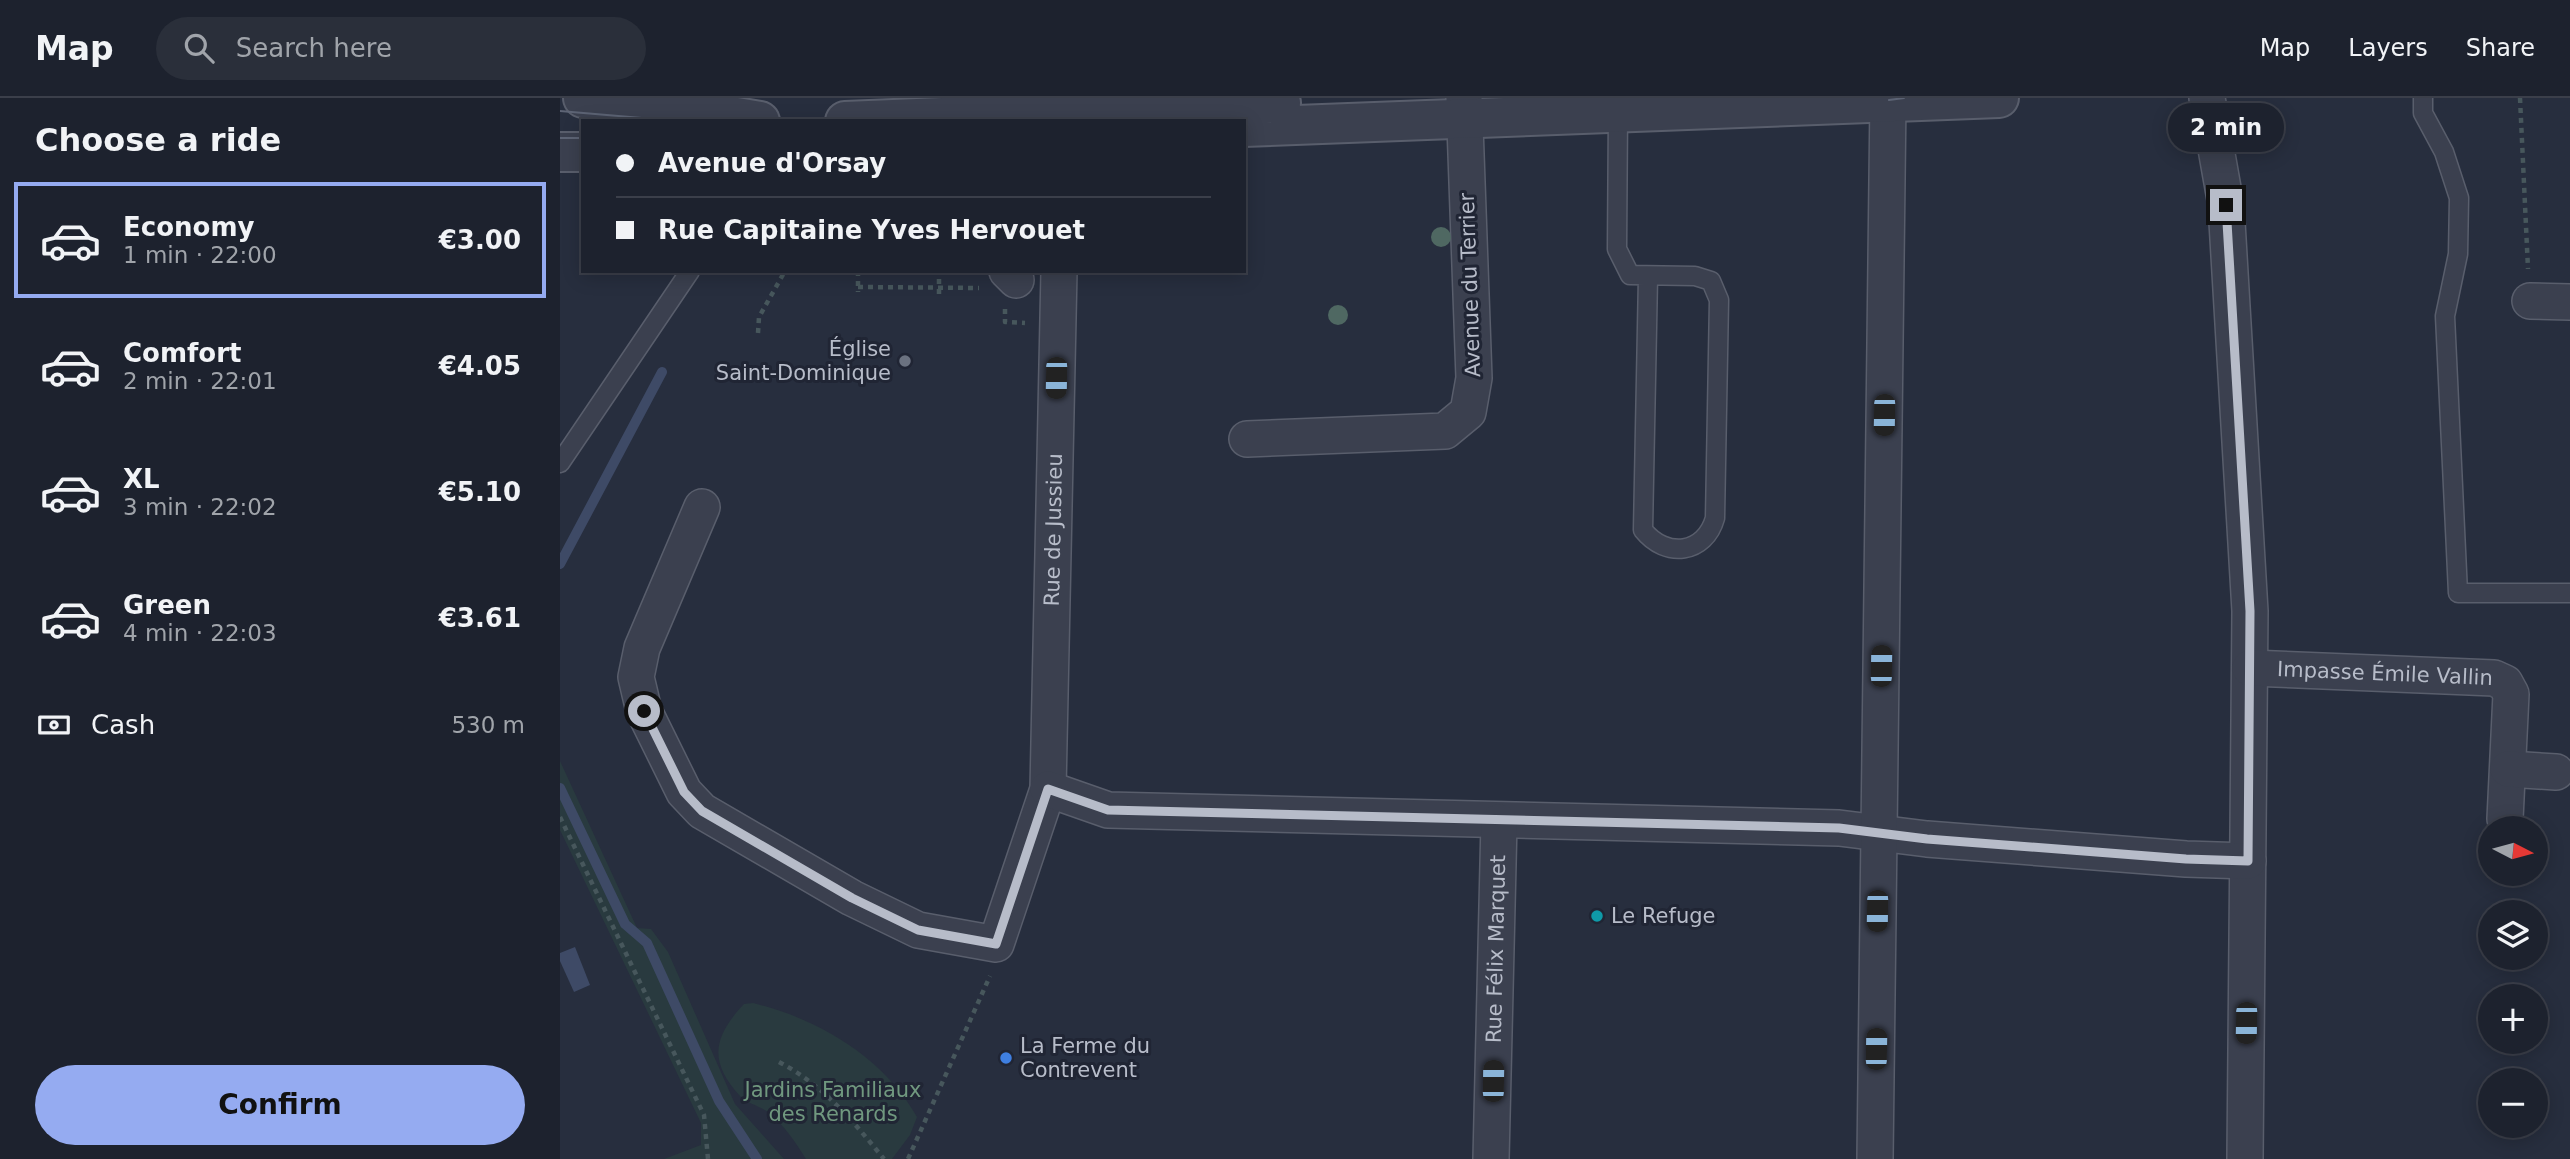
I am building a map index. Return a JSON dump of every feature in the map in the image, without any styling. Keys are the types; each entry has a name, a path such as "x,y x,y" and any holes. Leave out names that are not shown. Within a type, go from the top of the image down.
{"street":[{"path":"583,98 733,114"},
{"path":"872,119 965,112 1062,116 1420,98"},
{"path":"1246,127 1465,108 1999,98"},
{"path":"2207,98 2226,205 2250,611 2245,1159"},
{"path":"1875,1159 1889,99"},
{"name":"Avenue du Terrier","path":"1247,439 1446,431 1468,412 1474,378 1465,108"},
{"path":"560,152 581,152"},
{"name":"Rue de Jussieu","path":"996,944 1048,789 1059,273"},
{"path":"2530,301 2570,302"},
{"path":"702,507 642,648 636,677 644,711 684,792 702,811 852,898 918,930 996,944"},
{"name":"Impasse Émile Vallin","path":"2250,668 2494,678 2505,683 2511,694 2505,816"},
{"path":"2508,769 2556,772"},
{"path":"1048,789 1108,810 1499,822 1825,827 1878,831 1927,839 2186,859 2248,861"},
{"name":"Rue Félix Marquet","path":"1491,1159 1499,822"}],"lane":[{"path":"2423,98 2423,113 2444,152 2459,198 2458,254 2445,316 2458,593 2570,593"},
{"path":"1602,107 1617,249 1630,275 1695,276 1711,281 1719,300 1715,518 1711,532 1700,545 1673,549 1653,542 1643,530 1648,277"},
{"path":"560,463 689,273"}],"path":[{"path":"2520,98 2530,301"},
{"path":"758,333 759,317 784,273"},
{"path":"858,273 858,290 939,291 1005,284 1005,322 1057,323"},
{"path":"939,291 940,273"},
{"path":"560,817 704,1115 708,1159"},
{"path":"908,1159 992,974 996,944"},
{"path":"779,1062 811,1081 847,1113 884,1159"}],"green space":[{"path":"560,761 637,928 651,929 668,952 735,1104 784,1159 664,1159 701,1145 701,1123 560,830"},
{"name":"Jardins Familiaux des Renards","path":"753,1003 802,1019 825,1031 868,1059 887,1077 917,1117 910,1135 892,1159 806,1159 774,1118 741,1097 723,1072 718,1050 726,1028 734,1016 744,1004"}],"water":[{"path":"575,947 590,985 574,992 560,961 560,953"}],"waterway":[{"path":"560,564 662,372"},
{"path":"560,788 625,924 647,943 719,1101 757,1159"}],"tram line":[{"path":"1889,100 1904,98"},
{"path":"560,111 654,119"},
{"path":"560,138 581,138"}],"place":[{"name":"Église Saint-Dominique","path":"905,361"},
{"name":"Le Refuge","path":"1597,916"},
{"name":"La Ferme du Contrevent","path":"1006,1058"}],"route":[{"path":"644,711 684,792 702,811 852,898 918,930 996,944 1048,789 1108,810 1499,822 1839,828 1927,839 2186,859 2248,861 2250,611 2226,205"}]}
